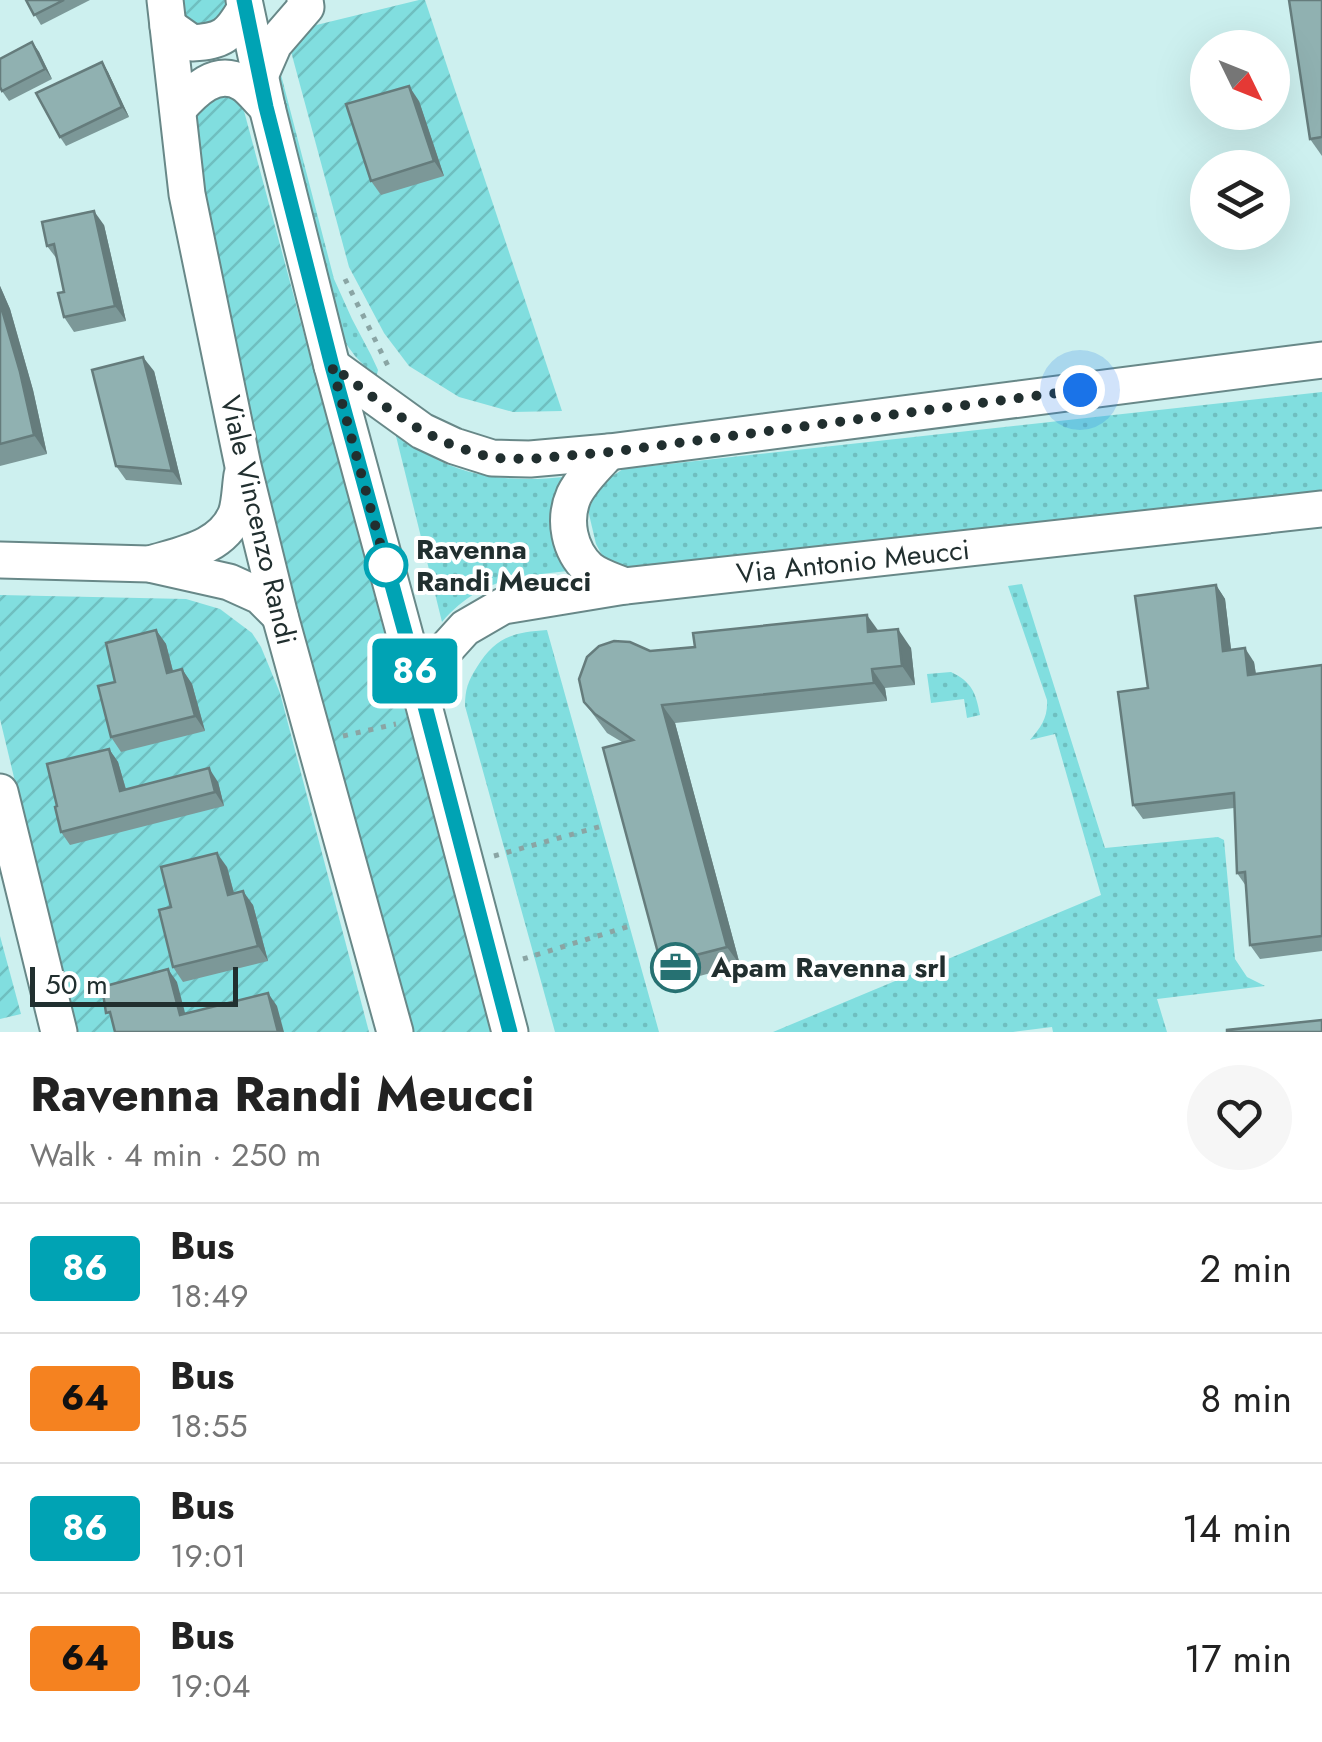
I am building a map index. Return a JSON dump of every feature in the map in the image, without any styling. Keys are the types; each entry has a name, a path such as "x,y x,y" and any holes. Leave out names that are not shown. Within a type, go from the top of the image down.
{"street":[{"path":"263,92 274,44 308,2"},
{"path":"244,5 332,366 510,1032"},
{"path":"166,13 192,43 213,42 232,30 244,5"},
{"name":"Viale Vincenzo Randi","path":"166,13 187,194 243,466 280,616 395,1032"},
{"path":"178,109 200,86 218,79 241,82 263,92"},
{"path":"332,366 422,431 492,458 530,459 1322,360"},
{"path":"610,452 575,492 569,534 577,554 591,570 625,586"},
{"path":"150,564 204,547 225,533 237,512 243,466"},
{"name":"Via Antonio Meucci","path":"420,687 436,660 465,628 503,606 625,586 1322,510"},
{"path":"0,560 150,564 228,582 260,596 280,616"},
{"path":"0,792 59,1032"}],"path":[{"path":"332,738 408,721"},
{"path":"490,857 602,826"},
{"path":"519,960 630,926"}],"shaded area":[{"path":"178,0 226,0 227,8 222,22 186,27"},
{"path":"425,0 562,411 513,412 459,397 409,366 384,333 349,267 289,44 304,28"},
{"path":"279,67 334,279 378,370 376,378 341,337 274,77"},
{"path":"221,94 235,98 244,111 492,1032 411,1032 241,398 190,121 194,108"},
{"path":"1322,392 1322,494 624,567 603,557 588,510 608,479 623,469"},
{"path":"395,432 444,463 477,474 512,479 564,477 554,505 554,525 575,570 519,578 486,588 442,622"},
{"path":"1022,584 1105,848 1218,837 1224,840 1235,959 1247,977 1265,986 1157,999 1167,1032 1053,1032 1052,1027 1013,1032 773,1032 1101,895 1055,734 1030,740 1043,722 1047,700 1008,586"},
{"path":"0,595 186,599 220,609 252,633 280,693 369,1032 75,1032 0,719"},
{"path":"547,630 659,1032 555,1032 465,706 469,681 491,649 515,635"},
{"path":"951,672 972,689 980,715 967,718 964,699 931,703 927,674"},
{"path":"0,936 21,1014 0,1019"}],"building":[{"path":"26,0 64,0 34,15"},
{"path":"1289,0 1322,0 1322,137 1310,139"},
{"path":"32,42 45,69 2,91 0,59"},
{"path":"102,62 122,107 60,137 36,93"},
{"path":"409,86 434,161 371,181 346,104"},
{"path":"94,211 115,306 64,317 58,293 64,292 54,244 47,246 42,222"},
{"path":"0,303 34,435 0,444"},
{"path":"143,357 172,471 116,466 92,370"},
{"path":"1216,585 1223,651 1245,648 1248,675 1322,665 1322,936 1250,945 1245,872 1237,873 1234,793 1133,805 1118,692 1148,688 1135,596"},
{"path":"867,615 868,632 898,629 902,666 872,669 874,683 662,705 727,947 661,964 603,748 633,740 584,702 579,679 587,657 599,646 614,641 630,642 650,651 695,647 693,633"},
{"path":"156,630 167,673 182,669 195,716 111,737 98,686 115,682 106,643"},
{"path":"109,749 120,791 209,768 215,792 61,832 47,764"},
{"path":"217,853 228,895 243,891 258,946 173,967 159,910 171,907 161,867"},
{"path":"168,969 180,1015 268,993 278,1032 115,1032 110,1012 106,1013 102,987"},
{"path":"1322,1020 1322,1032 1227,1032 1227,1030"}],"bus line":[{"name":"86","path":"244,0 266,107 332,366 510,1032"}],"place":[{"name":"Ravenna Randi Meucci","path":"386,565"},
{"name":"Apam Ravenna srl","path":"676,967"}],"route":[{"path":"386,565 390,580 332,366 422,431 492,458 610,452 1080,390"}]}
